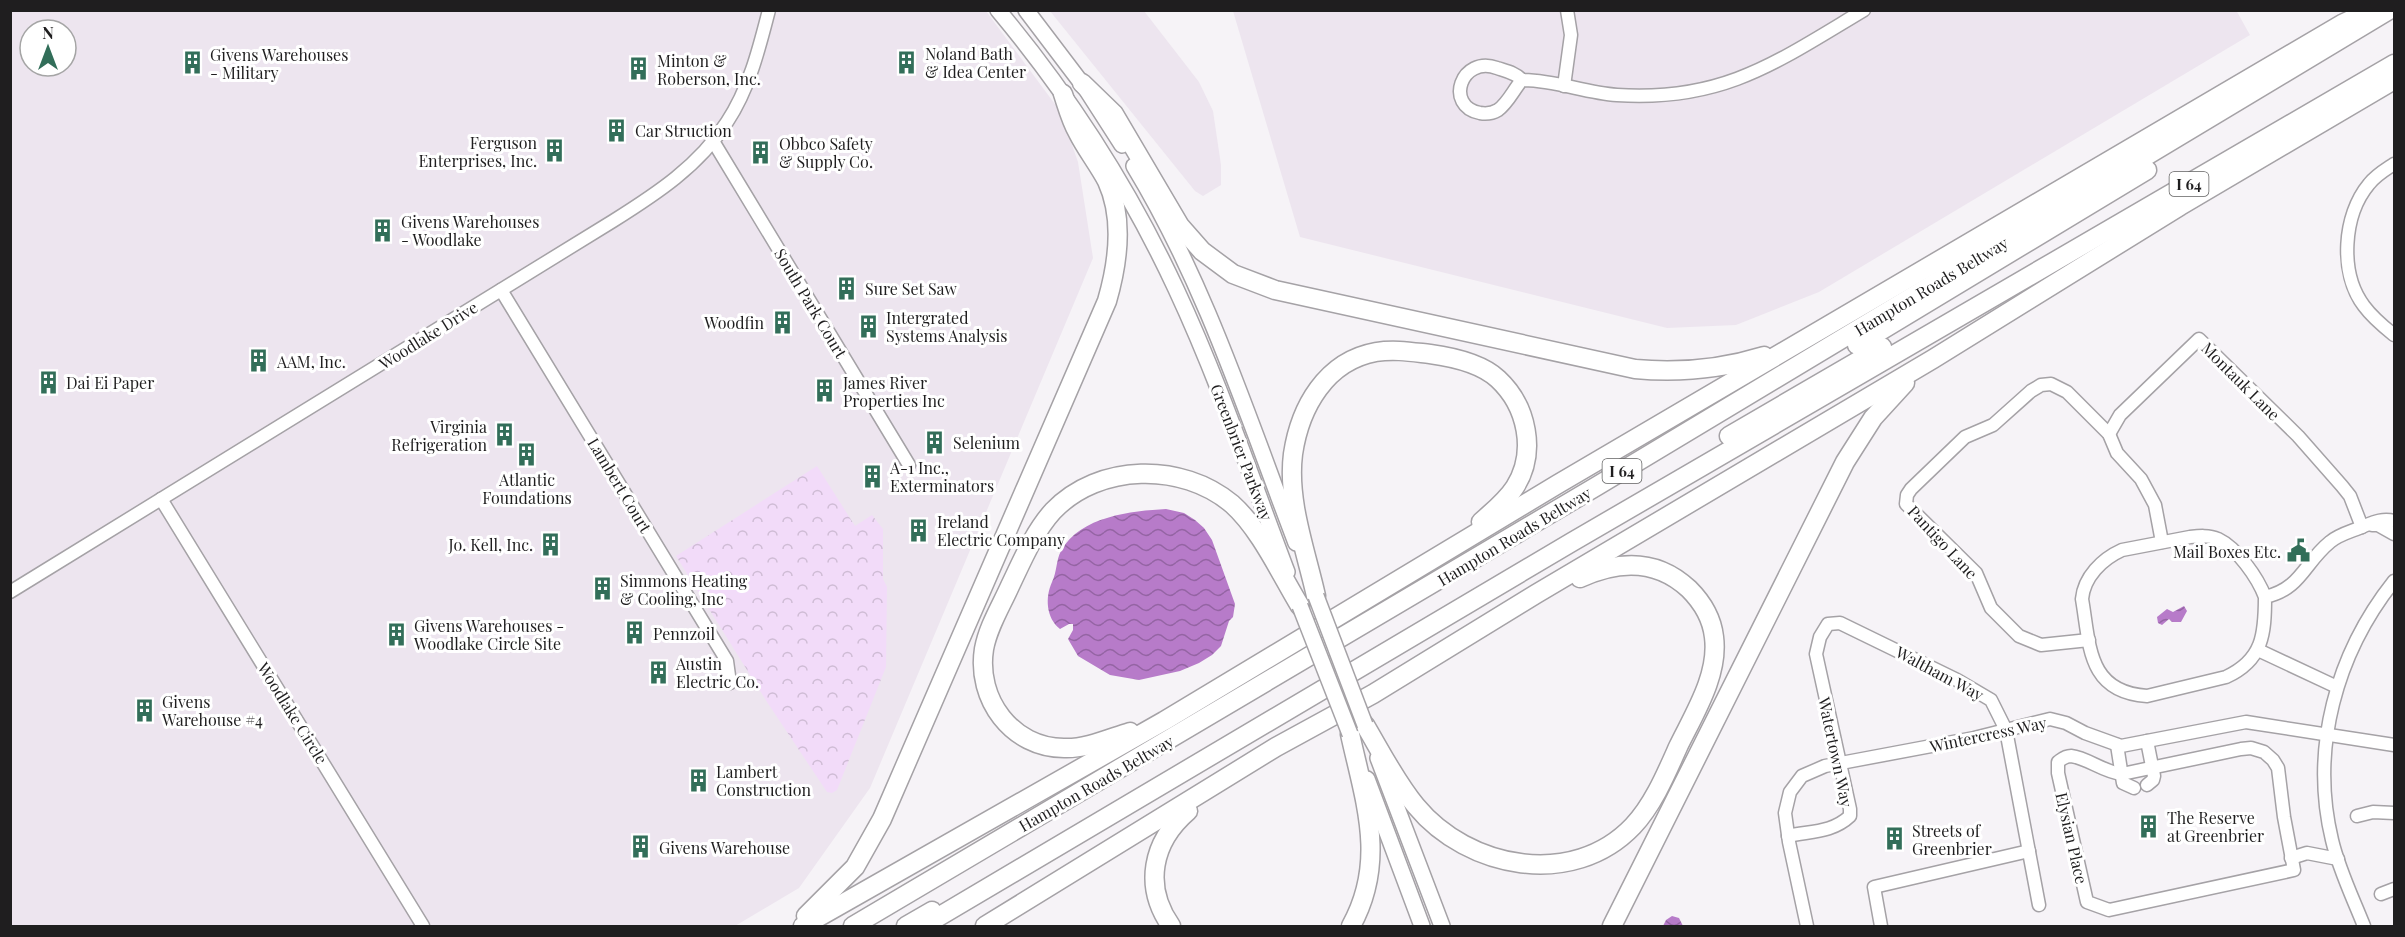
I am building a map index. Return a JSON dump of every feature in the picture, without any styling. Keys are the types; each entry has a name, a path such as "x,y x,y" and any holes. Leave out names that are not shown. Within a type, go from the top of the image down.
{"highway":[{"path":"803,927 1164,721 1818,332 2342,24 2372,10"},
{"name":"Hampton Roads Beltway","path":"853,927 1597,486 2389,10"},
{"path":"875,927 1930,302 2394,20"},
{"name":"Hampton Roads Beltway","path":"923,927 1572,542 2394,64"},
{"path":"985,927 1276,747 1373,694 1503,614 1959,343 2180,206 2394,80"},
{"path":"1082,83 1114,114 1188,235 1220,266 1258,285 1614,366 1644,370 1677,371 1723,367 1763,356 1818,332"},
{"path":"793,927 822,902 855,867 871,842 1107,301 1116,258 1115,207 1107,183 1077,132 1062,94"},
{"path":"906,927 1807,389 1901,336 1982,303"},
{"path":"1612,927 1859,439 1905,383 1959,343"},
{"path":"1316,596 1293,486 1293,455 1297,434 1307,404 1321,384 1344,365 1369,354 1384,351 1416,352 1469,363 1498,379 1515,399 1526,428 1527,447 1521,476 1507,497 1455,546"},
{"path":"1164,721 1078,747 1051,747 1027,740 1016,732 1000,717 988,697 983,670 984,647 989,632 1041,527 1063,501 1097,482 1123,474 1158,474 1198,484 1221,496 1242,513 1300,606"},
{"path":"1357,730 1416,806 1448,835 1478,852 1508,862 1557,864 1594,854 1620,838 1639,818 1656,792 1710,676 1714,660 1714,637 1707,615 1695,596 1680,580 1654,567 1639,564 1619,565 1588,574 1503,614"},
{"path":"1351,927 1362,906 1368,886 1372,839 1357,730"},
{"path":"1171,927 1160,910 1155,888 1156,861 1165,838 1178,819 1241,777 1276,747"},
{"path":"938,927 953,909"}],"main road":[{"name":"Greenbrier Parkway","path":"998,10 1062,94 1122,186 1177,291 1217,386 1300,606 1357,730 1442,927"},
{"name":"Greenbrier Parkway","path":"1026,10 1082,83 1138,172 1191,275 1316,596 1357,730 1422,927"}],"street":[{"name":"Woodlake Drive","path":"10,592 658,192 689,166 713,141 727,122 747,83 769,10"},
{"path":"1564,86 1570,45 1567,10"},
{"path":"1522,80 1502,106 1492,113 1472,111 1463,104 1460,90 1464,77 1478,66 1494,67 1518,76 1522,80 1549,82 1612,95 1643,97 1683,94 1712,88 1765,68 1864,10"},
{"name":"South Park Court","path":"713,141 909,465"},
{"path":"2394,164 2368,184 2355,208 2349,231 2348,259 2353,286 2364,306 2394,335"},
{"name":"Lambert Court","path":"501,290 727,661 730,683"},
{"name":"Montauk Lane","path":"2109,434 2120,415 2199,339 2298,436 2342,486 2350,496 2362,527"},
{"name":"Pantigo Lane","path":"2089,640 2041,645 2019,636 1991,608 1976,573 1906,504 1911,489 1965,437 1993,425 2041,385 2053,385 2067,392 2109,434 2117,453 2141,479 2155,506 2162,542"},
{"name":"Woodlake Circle","path":"161,500 423,927"},
{"path":"2265,597 2292,585 2323,548 2335,538 2384,519 2394,521"},
{"path":"2362,527 2378,525 2394,534"},
{"path":"2201,536 2217,539 2225,543 2254,574 2265,597 2264,631 2258,650 2236,673 2147,696 2135,695 2105,680 2096,669 2082,599 2086,580 2113,554 2122,550 2201,536"},
{"path":"2364,927 2332,840 2325,798 2326,734 2337,687 2351,651 2394,581"},
{"name":"Waltham Way","path":"1828,624 1832,622 1847,625 1957,680 1991,700 2006,730 2039,905"},
{"name":"Watertown Way","path":"1788,836 1828,830 1850,816 1841,763 1816,654 1820,637 1828,624"},
{"path":"2258,650 2337,687"},
{"name":"Wintercress Way","path":"1807,927 1785,813 1790,792 1802,776 1825,766 2050,719 2066,723 2117,746"},
{"path":"2134,788 2124,783 2117,746 2246,722 2394,745"},
{"path":"2147,741 2153,780 2147,785"},
{"name":"Elysian Place","path":"2241,748 2264,752 2278,768 2294,870 2109,910 2087,902 2058,773 2058,762 2063,757 2071,756 2112,773 2122,774 2241,748"},
{"path":"2357,816 2373,812 2394,813"},
{"path":"1881,927 1874,886 2029,851"},
{"path":"2291,858 2307,853 2338,859"},
{"path":"2381,894 2394,889"}],"shaded area":[{"path":"2236,10 2250,35 1819,292 1736,325 1667,328 1300,237 1233,11"},
{"path":"10,11 986,11 1060,111 1078,162 1093,258 870,788 799,888 735,926 11,926"},
{"path":"1050,11 1144,11 1199,82 1213,111 1221,165 1221,185 1203,196 1195,191"}],"green space":[{"path":"817,466 855,526 872,515 883,529 883,579 887,587 886,667 837,790 832,793 827,792 767,702 676,556"}],"water":[{"path":"1166,509 1184,513 1195,520 1212,540 1235,604 1233,617 1229,621 1221,646 1199,663 1180,671 1139,680 1110,675 1078,656 1068,639 1073,630 1073,624 1060,629 1049,613 1048,594 1059,555 1070,539 1094,523 1138,511"},
{"path":"2184,606 2187,611 2181,622 2172,622 2169,619 2162,625 2158,623 2157,617 2167,609 2173,612"},
{"path":"1672,916 1679,918 1683,926 1663,926"}],"place":[{"name":"Noland Bath & Idea Center","path":"907,62"},
{"name":"Givens Warehouses - Military","path":"192,63"},
{"name":"Minton & Roberson, Inc.","path":"639,69"},
{"name":"Car Struction","path":"617,130"},
{"name":"Ferguson Enterprises, Inc.","path":"555,151"},
{"name":"Obbco Safety & Supply Co.","path":"761,152"},
{"name":"Givens Warehouses - Woodlake","path":"383,230"},
{"name":"Sure Set Saw","path":"847,288"},
{"name":"Woodfin","path":"782,322"},
{"name":"Intergrated Systems Analysis","path":"868,326"},
{"name":"AAM, Inc.","path":"259,361"},
{"name":"Dai Ei Paper","path":"48,382"},
{"name":"James River Properties Inc","path":"825,391"},
{"name":"Virginia Refrigeration","path":"505,435"},
{"name":"Selenium","path":"935,442"},
{"name":"Atlantic Foundations","path":"527,454"},
{"name":"A-1 Inc., Exterminators","path":"872,476"},
{"name":"Ireland Electric Company","path":"919,530"},
{"name":"Jo. Kell, Inc.","path":"551,544"},
{"name":"Mail Boxes Etc.","path":"2299,551"},
{"name":"Simmons Heating & Cooling, Inc","path":"602,589"},
{"name":"Pennzoil","path":"635,633"},
{"name":"Givens Warehouses - Woodlake Circle Site","path":"396,634"},
{"name":"Austin Electric Co.","path":"658,672"},
{"name":"Givens Warehouse #4","path":"144,710"},
{"name":"Lambert Construction","path":"698,780"},
{"name":"The Reserve at Greenbrier","path":"2149,826"},
{"name":"Streets of Greenbrier","path":"1894,839"},
{"name":"Givens Warehouse","path":"641,847"}]}
